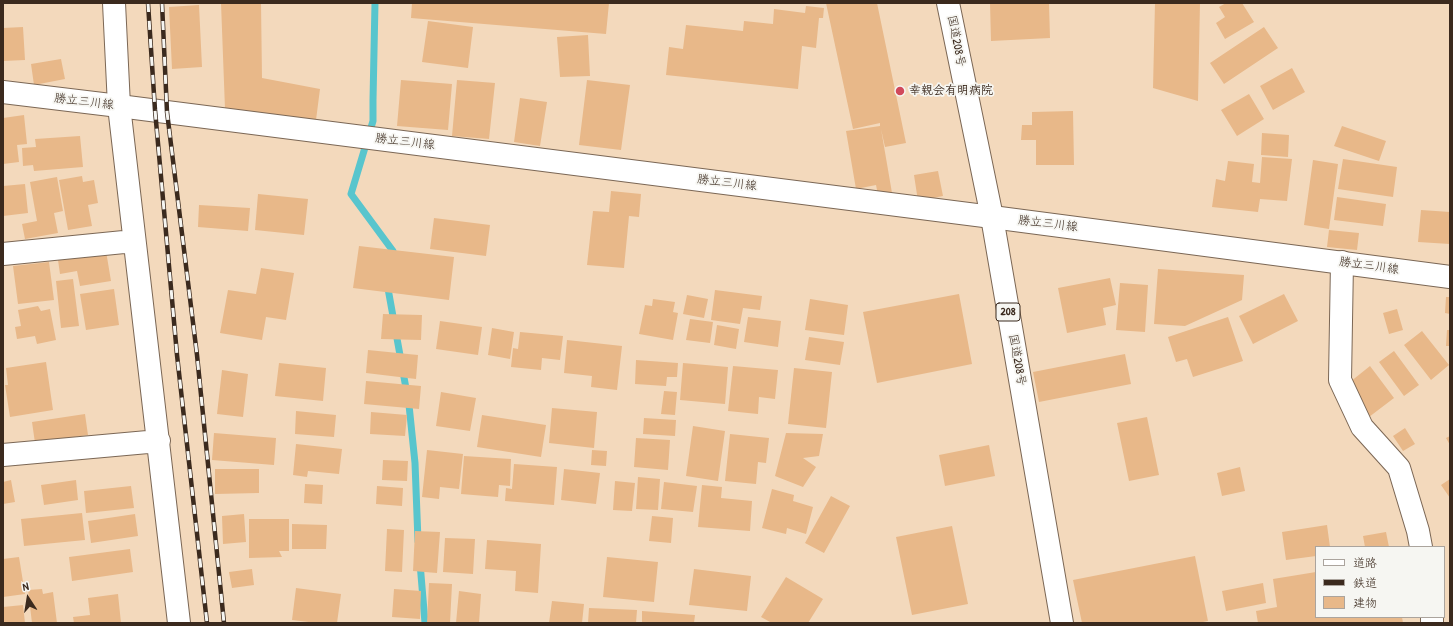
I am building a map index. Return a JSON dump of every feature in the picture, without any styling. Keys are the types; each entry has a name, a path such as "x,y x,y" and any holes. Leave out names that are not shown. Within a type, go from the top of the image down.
{"main road":[{"path":"114,3 119,106 179,623"},
{"name":"国道208号","path":"948,3 992,217 1062,623"},
{"name":"勝立三川線","path":"3,92 992,217 1450,277"},
{"path":"3,254 134,241"},
{"path":"1342,262 1340,380 1362,427 1399,468 1418,531 1421,546"},
{"path":"3,455 159,441"}],"building":[{"path":"221,3 261,3 262,78 320,89 316,120 225,109"},
{"path":"412,3 609,3 606,34 411,18"},
{"path":"826,3 877,3 906,143 885,147 881,129 892,193 878,195 876,185 856,189 846,131 880,126 880,123 853,129"},
{"path":"990,3 1049,3 1050,38 991,41"},
{"path":"1155,3 1200,3 1198,101 1153,88"},
{"path":"1226,3 1242,3 1254,22 1225,39 1216,23 1225,17 1219,7"},
{"path":"199,5 202,67 172,69 169,7"},
{"path":"806,6 824,8 823,18 819,18 816,48 802,46 798,89 666,75 669,47 683,49 686,25 743,31 744,21 773,24 774,9 805,13"},
{"path":"428,21 473,27 468,68 422,62"},
{"path":"23,27 25,60 3,61 3,28"},
{"path":"1264,27 1278,48 1224,84 1210,63"},
{"path":"588,35 590,76 560,77 557,37"},
{"path":"61,59 65,79 34,85 31,64"},
{"path":"1292,68 1305,92 1273,110 1260,86"},
{"path":"401,80 452,84 448,130 397,126"},
{"path":"457,80 495,83 489,139 452,136"},
{"path":"587,80 630,85 621,150 579,145"},
{"path":"1249,94 1264,119 1237,136 1221,110"},
{"path":"520,98 547,102 540,146 514,142"},
{"path":"1073,111 1074,165 1036,165 1036,140 1021,140 1022,125 1032,125 1032,112"},
{"path":"24,115 27,144 17,145 19,162 3,164 3,118"},
{"path":"1342,126 1386,141 1379,161 1334,146"},
{"path":"1262,133 1289,135 1288,157 1261,155"},
{"path":"80,136 83,167 34,171 33,165 23,166 22,148 36,147 35,139"},
{"path":"1262,157 1292,159 1287,201 1260,199 1258,212 1212,207 1216,179 1225,181 1228,161 1254,164 1252,182 1260,183"},
{"path":"1343,159 1397,167 1393,197 1338,189"},
{"path":"1313,160 1338,164 1329,229 1304,225"},
{"path":"938,171 943,196 918,201 914,175"},
{"path":"82,176 83,182 94,180 98,203 88,205 92,226 68,230 59,180"},
{"path":"57,177 63,211 54,213 58,233 25,239 22,224 37,221 30,182"},
{"path":"25,184 28,213 3,216 3,186"},
{"path":"611,191 641,194 639,217 629,216 624,268 587,265 593,211 609,212"},
{"path":"258,194 308,199 304,235 255,230"},
{"path":"1337,197 1386,204 1383,226 1334,220"},
{"path":"199,205 250,208 248,231 198,227"},
{"path":"1421,210 1450,212 1450,244 1418,242"},
{"path":"434,218 490,225 486,256 430,249"},
{"path":"1329,230 1359,233 1357,250 1327,247"},
{"path":"359,246 454,257 449,300 353,288"},
{"path":"106,251 111,281 80,286 77,271 60,274 58,260"},
{"path":"49,262 54,300 18,304 13,266"},
{"path":"261,268 294,273 286,320 266,317 262,340 220,333 228,290 256,294"},
{"path":"1158,269 1244,275 1242,300 1185,326 1154,324"},
{"path":"1110,278 1116,305 1103,308 1106,325 1067,333 1058,288"},
{"path":"73,279 79,326 61,328 56,281"},
{"path":"1120,283 1148,285 1145,332 1116,330"},
{"path":"114,289 119,325 86,330 80,294"},
{"path":"715,290 762,296 760,310 743,308 740,324 711,320"},
{"path":"959,294 972,364 877,383 863,312"},
{"path":"1284,294 1298,321 1253,344 1239,316"},
{"path":"687,295 708,299 704,318 683,314"},
{"path":"1446,297 1450,297 1450,314 1445,313"},
{"path":"653,299 675,302 673,312 678,313 673,340 639,334 645,305 652,306"},
{"path":"810,299 848,305 844,335 805,330"},
{"path":"38,306 41,311 50,309 56,340 37,344 35,336 17,339 15,327 21,326 18,310"},
{"path":"1397,309 1403,330 1389,334 1383,313"},
{"path":"383,314 422,315 421,340 381,339"},
{"path":"748,317 781,321 778,347 744,342"},
{"path":"1228,317 1243,361 1193,377 1187,359 1176,362 1168,337"},
{"path":"690,319 713,322 710,343 686,340"},
{"path":"440,321 482,327 478,355 436,349"},
{"path":"717,325 739,329 736,349 714,345"},
{"path":"492,328 514,332 510,359 488,355"},
{"path":"1447,330 1450,330 1450,346 1446,346"},
{"path":"1422,331 1449,365 1431,380 1404,345"},
{"path":"520,332 563,336 560,360 542,358 541,370 511,367 513,348 518,349"},
{"path":"809,337 844,342 840,365 805,360"},
{"path":"567,340 622,346 617,390 591,387 592,376 564,373"},
{"path":"368,350 418,355 416,379 366,373"},
{"path":"1394,351 1419,385 1404,396 1379,362"},
{"path":"1125,354 1131,384 1039,402 1033,372"},
{"path":"636,360 678,363 677,377 667,377 666,386 635,384"},
{"path":"46,362 53,410 10,417 5,385 8,385 6,368"},
{"path":"279,363 326,368 323,401 275,396"},
{"path":"683,363 728,367 725,404 680,400"},
{"path":"733,366 778,370 775,399 759,397 758,414 728,411"},
{"path":"1370,366 1394,398 1369,417 1345,386"},
{"path":"794,368 832,372 826,428 788,424"},
{"path":"222,370 248,374 243,417 217,414"},
{"path":"366,381 421,386 419,409 364,404"},
{"path":"664,391 677,392 675,415 661,414"},
{"path":"441,392 476,398 470,431 436,426"},
{"path":"552,408 597,412 594,448 549,443"},
{"path":"296,411 336,415 334,437 295,434"},
{"path":"371,412 407,415 405,436 370,434"},
{"path":"85,414 88,435 35,443 32,422"},
{"path":"482,415 546,425 541,457 477,447"},
{"path":"1147,417 1159,475 1129,481 1117,423"},
{"path":"644,418 676,420 675,436 643,434"},
{"path":"693,426 725,431 718,481 686,476"},
{"path":"1405,428 1415,444 1403,451 1393,436"},
{"path":"214,433 276,438 274,465 212,460"},
{"path":"786,433 823,434 819,456 803,458 816,467 803,487 775,476"},
{"path":"730,434 769,438 766,463 758,462 756,484 725,481"},
{"path":"1450,436 1450,445 1446,438"},
{"path":"636,438 670,440 668,470 634,467"},
{"path":"296,444 342,449 339,474 308,471 307,477 293,475"},
{"path":"989,445 995,476 945,486 939,455"},
{"path":"427,450 463,454 459,489 440,487 439,499 422,497"},
{"path":"592,450 607,451 606,466 591,465"},
{"path":"464,456 511,459 510,486 499,485 498,497 461,494"},
{"path":"383,460 408,461 407,481 382,480"},
{"path":"514,464 557,467 554,505 505,501 506,488 512,489"},
{"path":"1240,467 1245,491 1222,496 1217,473"},
{"path":"215,469 259,469 259,493 215,494"},
{"path":"564,469 600,473 596,504 561,500"},
{"path":"638,477 660,479 658,510 636,509"},
{"path":"1450,479 1450,498 1441,485"},
{"path":"11,480 15,502 3,504 3,482"},
{"path":"76,480 78,500 44,505 41,485"},
{"path":"615,481 635,483 632,511 613,510"},
{"path":"664,482 697,486 693,512 661,509"},
{"path":"305,484 323,485 322,504 304,503"},
{"path":"702,485 722,487 721,498 752,501 750,531 698,527"},
{"path":"131,486 134,508 86,513 84,491"},
{"path":"377,486 403,488 402,506 376,504"},
{"path":"772,489 794,495 793,501 813,507 806,534 787,528 786,534 762,528"},
{"path":"831,496 850,506 824,553 805,543"},
{"path":"82,513 85,540 24,546 21,519"},
{"path":"135,514 138,536 91,543 88,521"},
{"path":"244,514 246,542 223,544 222,516"},
{"path":"652,516 673,518 671,543 649,541"},
{"path":"249,519 289,519 289,551 279,551 282,557 249,558"},
{"path":"292,524 327,525 326,549 292,549"},
{"path":"1327,525 1330,546 1315,546 1315,556 1286,560 1282,532"},
{"path":"952,526 968,604 912,615 896,537"},
{"path":"387,529 404,530 402,572 385,571"},
{"path":"415,531 440,532 437,573 413,571"},
{"path":"1386,532 1389,546 1365,546 1363,536"},
{"path":"445,538 475,539 473,574 443,572"},
{"path":"487,540 541,544 538,593 515,591 516,571 485,569"},
{"path":"130,549 133,572 72,581 69,557"},
{"path":"1195,556 1208,621 1198,623 1082,623 1073,580"},
{"path":"19,557 25,594 3,597 3,559"},
{"path":"607,557 658,562 654,602 603,597"},
{"path":"252,569 254,585 232,588 229,572"},
{"path":"694,569 751,576 747,611 689,605"},
{"path":"1315,572 1315,618 1402,618 1403,623 1258,623 1256,611 1277,607 1273,579"},
{"path":"786,577 823,599 808,623 772,623 761,617"},
{"path":"429,583 452,584 450,623 427,623"},
{"path":"1263,583 1266,603 1226,611 1222,591"},
{"path":"296,588 341,594 337,623 317,623 292,620"},
{"path":"42,589 43,594 53,592 57,623 32,623 28,590"},
{"path":"394,589 421,591 420,619 392,617"},
{"path":"459,591 481,594 479,623 456,623"},
{"path":"118,594 121,623 74,623 73,617 90,615 88,598"},
{"path":"552,601 584,604 582,623 549,623"},
{"path":"23,605 25,623 3,623 3,607"},
{"path":"589,608 637,610 636,623 588,623"},
{"path":"642,611 695,615 694,623 642,623"}],"waterway":[{"path":"375,3 373,121 351,194 393,251 392,258"},
{"path":"387,283 409,405 415,463 418,541"},
{"path":"420,563 425,623"}],"railway":[{"path":"148,3 155,110 177,355 207,623"},
{"path":"162,3 167,112 197,355 224,623"}],"place":[{"name":"幸親会有明病院","path":"900,91"}]}
